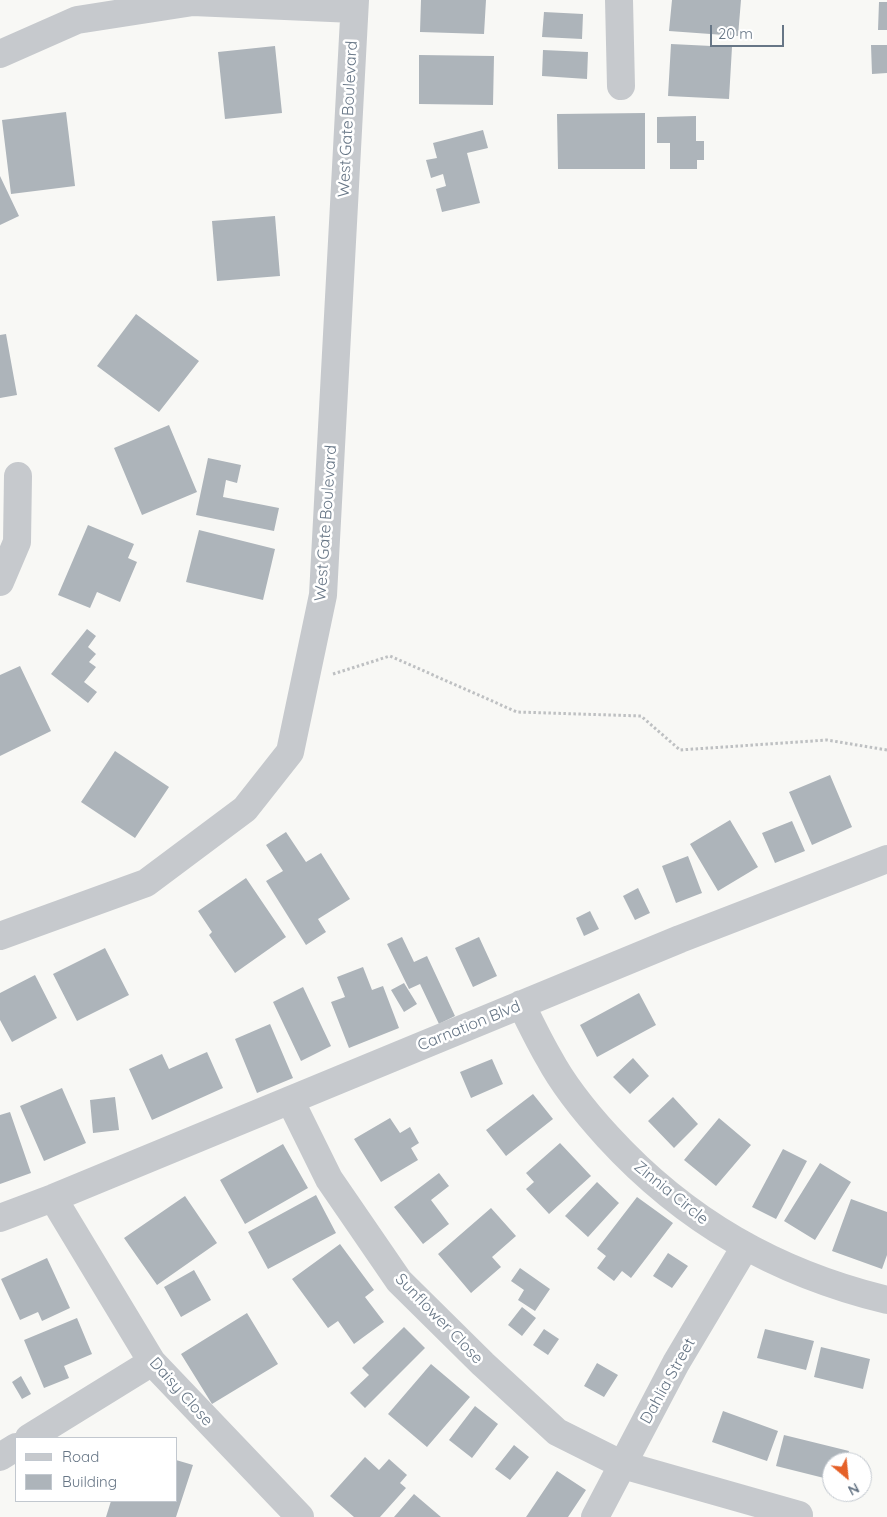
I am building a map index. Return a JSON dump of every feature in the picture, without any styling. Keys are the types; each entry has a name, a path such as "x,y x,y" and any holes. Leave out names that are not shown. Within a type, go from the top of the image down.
{"street":[{"path":"620,0 621,86"},
{"path":"0,54 76,20 193,2 354,5"},
{"name":"West Gate Boulevard","path":"0,936 146,884 245,810 290,752 323,595 354,5"},
{"path":"0,582 17,542 18,476"},
{"name":"Carnation Blvd","path":"0,1218 53,1198 680,938 887,859"},
{"name":"Zinnia Circle","path":"521,1004 549,1060 588,1115 634,1166 687,1210 745,1247 795,1272 848,1291 887,1300"},
{"name":"Sunflower Close","path":"290,1100 329,1179 399,1281 483,1364 557,1432 622,1465 799,1515"},
{"name":"Daisy Close","path":"53,1198 152,1362 300,1517"},
{"name":"Dahlia Street","path":"595,1517 676,1363 745,1247"},
{"path":"32,1437 152,1362"},
{"path":"0,1457 15,1447"}],"path":[{"path":"305,683 390,656 517,712 641,716 680,750 827,740 887,750"}],"building":[{"path":"421,0 486,0 484,34 420,32"},
{"path":"672,0 741,0 738,36 669,31"},
{"path":"879,2 887,2 887,30 878,30"},
{"path":"544,12 583,14 582,39 542,37"},
{"path":"671,44 732,47 729,99 668,96"},
{"path":"871,45 887,45 887,73 872,74"},
{"path":"275,46 282,113 225,119 218,52"},
{"path":"543,50 588,52 587,79 542,76"},
{"path":"419,55 494,56 493,105 419,104"},
{"path":"66,112 75,186 11,194 2,120"},
{"path":"645,113 645,169 558,169 557,114"},
{"path":"696,116 696,141 704,141 704,160 697,160 697,169 670,169 670,143 657,143 657,117"},
{"path":"483,130 488,148 467,153 480,203 442,212 436,189 446,186 443,174 431,178 426,160 437,158 433,143"},
{"path":"0,176 19,216 0,225"},
{"path":"275,216 280,276 217,281 212,221"},
{"path":"136,314 199,361 159,412 97,366"},
{"path":"6,334 17,395 0,398 0,335"},
{"path":"169,425 197,492 142,515 114,448"},
{"path":"208,458 241,465 237,483 226,480 223,497 279,508 274,531 196,515"},
{"path":"88,525 134,544 128,558 137,562 120,602 97,592 90,608 58,595"},
{"path":"199,530 275,549 263,600 186,582"},
{"path":"87,629 96,636 88,647 96,654 89,662 96,667 84,682 97,692 88,703 51,674"},
{"path":"20,666 51,731 0,756 0,675"},
{"path":"115,751 169,787 135,838 81,802"},
{"path":"830,775 852,827 812,845 789,792"},
{"path":"730,820 758,867 718,891 690,844"},
{"path":"792,821 805,851 775,863 762,833"},
{"path":"286,832 306,862 321,853 350,899 318,919 326,932 306,945 266,881 283,871 266,845"},
{"path":"688,856 702,893 676,903 662,866"},
{"path":"246,878 286,937 235,973 209,935 212,932 198,911"},
{"path":"638,888 650,913 635,920 623,896"},
{"path":"590,911 599,929 584,936 576,918"},
{"path":"402,937 414,962 427,956 455,1016 439,1024 420,984 409,989 387,944"},
{"path":"479,937 497,976 473,987 455,948"},
{"path":"105,948 129,995 77,1021 53,974"},
{"path":"363,967 372,990 383,986 399,1028 349,1048 331,1002 345,997 337,977"},
{"path":"35,975 57,1018 12,1042 0,1020 0,993"},
{"path":"404,983 417,1004 404,1012 391,990"},
{"path":"303,987 331,1046 301,1061 273,1002"},
{"path":"639,993 656,1025 597,1057 580,1025"},
{"path":"270,1024 293,1078 257,1093 235,1039"},
{"path":"207,1052 223,1088 152,1120 129,1069 162,1054 169,1069"},
{"path":"633,1058 649,1076 630,1094 613,1077"},
{"path":"492,1059 503,1084 471,1098 460,1072"},
{"path":"62,1088 86,1143 44,1161 20,1106"},
{"path":"533,1094 553,1119 506,1156 486,1130"},
{"path":"115,1097 119,1130 93,1133 90,1100"},
{"path":"673,1097 698,1124 674,1148 648,1121"},
{"path":"10,1112 31,1173 0,1184 0,1115"},
{"path":"390,1118 400,1133 410,1127 419,1143 411,1148 418,1160 381,1182 354,1139"},
{"path":"719,1118 751,1145 716,1186 684,1160"},
{"path":"560,1143 591,1176 549,1214 526,1189 534,1182 526,1173"},
{"path":"283,1144 308,1188 245,1224 220,1180"},
{"path":"783,1149 807,1161 776,1219 752,1207"},
{"path":"820,1163 851,1182 815,1240 784,1221"},
{"path":"439,1173 449,1186 431,1200 449,1224 423,1244 394,1207"},
{"path":"597,1182 619,1203 588,1237 565,1216"},
{"path":"316,1195 336,1233 268,1269 248,1232"},
{"path":"185,1196 217,1243 157,1285 124,1238"},
{"path":"637,1197 673,1223 631,1278 622,1271 614,1281 597,1268 606,1256 597,1249"},
{"path":"851,1199 887,1212 887,1255 882,1269 832,1251"},
{"path":"491,1208 516,1236 492,1257 501,1267 471,1293 438,1254"},
{"path":"340,1244 374,1290 365,1297 384,1322 354,1344 338,1321 328,1328 292,1279"},
{"path":"668,1253 688,1266 672,1288 653,1276"},
{"path":"47,1258 70,1308 42,1321 38,1312 20,1320 1,1279"},
{"path":"520,1268 550,1289 535,1311 518,1300 524,1290 511,1281"},
{"path":"194,1270 211,1300 181,1317 164,1287"},
{"path":"522,1307 536,1318 522,1336 508,1325"},
{"path":"247,1313 278,1364 212,1404 181,1354"},
{"path":"77,1318 92,1354 64,1366 69,1378 44,1388 24,1340"},
{"path":"404,1327 425,1348 365,1408 350,1393 369,1375 362,1368"},
{"path":"544,1329 559,1339 548,1355 533,1345"},
{"path":"765,1329 814,1341 806,1370 757,1358"},
{"path":"821,1347 870,1359 863,1389 814,1377"},
{"path":"597,1363 618,1375 604,1397 584,1386"},
{"path":"431,1364 470,1397 427,1447 388,1414"},
{"path":"21,1376 31,1394 22,1399 12,1382"},
{"path":"475,1406 498,1424 472,1458 449,1440"},
{"path":"723,1411 778,1431 767,1461 712,1442"},
{"path":"784,1435 849,1451 822,1452 822,1478 776,1466"},
{"path":"514,1445 529,1457 510,1480 495,1469"},
{"path":"365,1457 379,1470 389,1459 407,1475 400,1483 406,1488 380,1517 354,1517 330,1496"},
{"path":"178,1461 193,1465 176,1517 106,1517 111,1502 178,1502"},
{"path":"557,1471 586,1490 568,1517 526,1517"},
{"path":"414,1494 441,1517 394,1517"}]}
